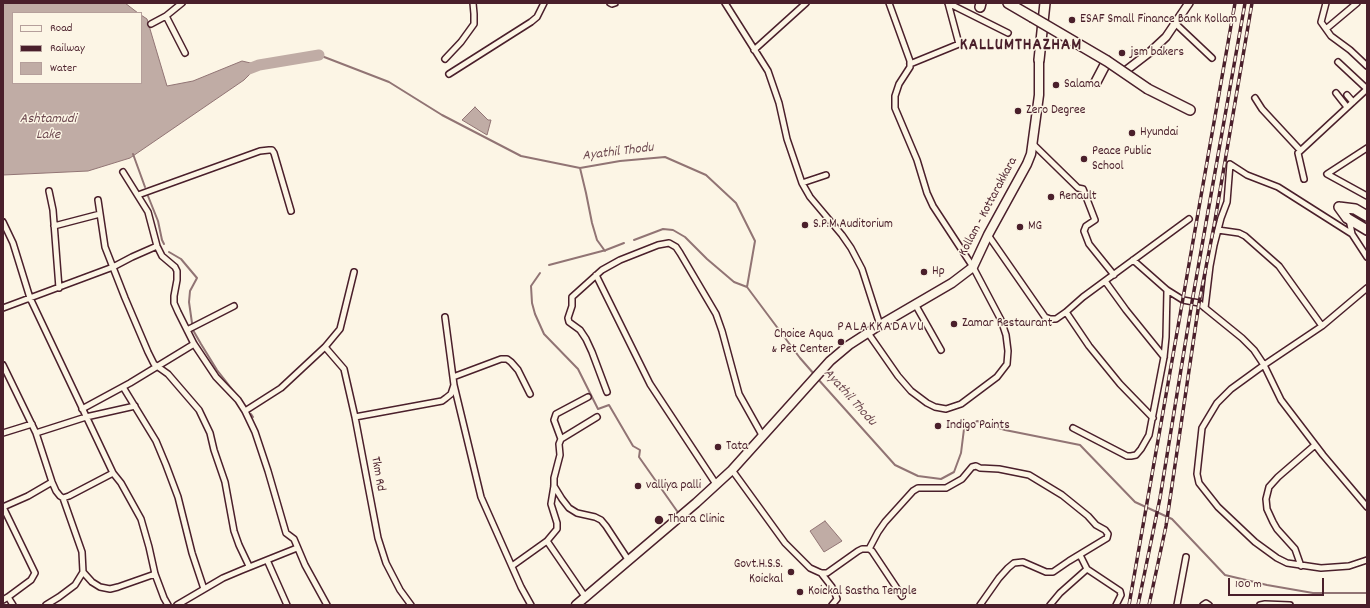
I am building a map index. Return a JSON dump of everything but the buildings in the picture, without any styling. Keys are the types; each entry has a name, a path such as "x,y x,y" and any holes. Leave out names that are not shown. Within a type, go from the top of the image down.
{"highway":[{"path":"1008,3 1107,61 1148,89 1190,110"},
{"path":"1039,60 1044,7"},
{"path":"1096,82 1107,61"},
{"path":"1367,216 1355,209 1339,207 1349,219 1367,230"}],"main road":[{"name":"Kollam - Kottarakkara","path":"762,435 830,361 849,345 952,282 973,266 988,235 1027,164 1033,144 1039,95 1039,60"},
{"path":"576,605 629,561 732,470 762,435"}],"street":[{"path":"151,24 166,16 182,3"},
{"path":"445,59 461,42 474,24 473,3"},
{"path":"449,74 531,22 537,17 544,3"},
{"path":"610,3 615,3"},
{"path":"725,3 768,71 779,103 802,184 810,198 842,235 851,248 862,269 880,325"},
{"path":"754,50 806,3"},
{"path":"868,333 898,376 911,391 926,403 935,407 946,409 961,404 997,377 1007,364 1008,351 1006,335 1001,320 973,266 930,199 923,182 917,160 896,108 895,96 899,84 910,67 910,64 905,45 889,3"},
{"path":"910,64 959,44 948,3"},
{"path":"948,3 1008,33"},
{"path":"1124,72 1166,37 1189,3"},
{"path":"1326,3 1321,22 1331,36 1350,50 1367,66"},
{"path":"1326,29 1357,3"},
{"path":"166,16 186,53"},
{"path":"1176,24 1212,58"},
{"path":"1304,179 1298,153 1300,150 1367,89 1338,62"},
{"path":"1336,94 1347,107"},
{"path":"1347,95 1353,102"},
{"path":"1255,98 1262,109 1300,150"},
{"path":"1033,144 1078,188 1083,190 1095,220 1086,226 1084,231 1089,244 1114,275"},
{"path":"1367,148 1327,174 1367,196"},
{"path":"138,194 260,151 272,150 291,211"},
{"path":"1205,308 1210,266 1218,230 1227,202 1230,164 1247,175 1278,187 1352,234"},
{"path":"123,172 148,212 157,246 162,256 175,267 177,271 174,303 194,344 216,377 238,400 245,411 255,432 286,533 294,539 297,548 327,605"},
{"path":"802,184 826,175"},
{"path":"49,192 53,210 59,288"},
{"path":"98,200 105,247 112,268 148,352 154,364 168,374 199,410 210,433 225,482 238,545 249,566"},
{"path":"54,226 100,214"},
{"path":"988,235 1045,317 1056,319 1083,297 1189,219"},
{"path":"1349,219 1352,234 1367,257"},
{"path":"3,222 13,243 30,298 113,472 141,519 155,574 168,605"},
{"path":"1218,230 1239,233 1245,236 1279,266 1322,326"},
{"path":"607,392 586,339 580,330 569,322 568,318 572,306 572,297 602,270 620,260 658,245 669,243 676,247 690,267 716,314 739,394 762,435"},
{"path":"3,308 112,268 157,246"},
{"path":"1133,260 1167,290 1183,300 1199,304 1205,308 1242,338 1254,350 1264,365 1281,400 1315,445 1367,507"},
{"path":"245,411 281,388 325,347 340,329 354,272"},
{"path":"596,275 650,384 716,484"},
{"path":"1105,281 1164,357"},
{"path":"1367,288 1322,326 1264,365 1227,393 1213,409 1202,428 1197,474 1199,483 1218,507 1255,542 1277,558 1287,563 1321,568 1349,566 1367,560"},
{"path":"1073,428 1127,456 1136,455 1144,444 1149,435 1153,418 1164,357 1167,290"},
{"path":"915,304 941,350"},
{"path":"187,330 234,306"},
{"path":"1066,312 1089,346 1120,384 1153,418"},
{"path":"445,317 454,385 481,497 521,587 531,605"},
{"path":"82,409 123,387 194,344"},
{"name":"Tkm Rd","path":"325,347 344,369 355,417 378,538 386,563 400,590 411,605"},
{"path":"453,377 502,359 507,359 518,370 530,394"},
{"path":"3,365 36,433 52,482 56,491 63,498 82,552 83,572 75,585 46,605"},
{"path":"355,417 442,401 450,394 454,385"},
{"path":"123,387 156,441 178,497 192,553 204,589"},
{"path":"561,440 554,420 556,414 588,397"},
{"path":"36,433 86,417 135,406"},
{"path":"512,566 547,541 557,529 557,522 551,504 555,474 560,455 558,444 561,440 597,417"},
{"path":"3,434 32,424"},
{"path":"1302,566 1295,549 1277,529 1273,522 1267,509 1266,499 1269,487 1278,477 1315,445"},
{"path":"869,549 885,522 913,491 918,488 946,488 962,479 972,467 976,466 980,468 999,469 1029,475 1062,495 1108,534 1107,538 1053,572 1046,572 1023,562 1014,563 999,578 980,605"},
{"path":"732,470 785,543 810,568 820,573 827,580 837,599 832,605"},
{"path":"63,498 88,487 113,472"},
{"path":"13,605 5,598 31,580 35,573 3,507 28,496 52,482"},
{"path":"554,486 562,500 569,508 577,513 601,520 629,561"},
{"path":"547,541 586,598"},
{"path":"176,605 223,578 249,566 297,548"},
{"path":"820,573 827,573 858,551 862,549 869,549 872,551 902,596"},
{"path":"1080,555 1087,569 1120,591 1121,595 1116,605"},
{"path":"1177,605 1186,557"},
{"path":"267,560 287,605"},
{"path":"1050,605 1060,593 1087,569"},
{"path":"83,572 92,582 100,587 110,589 155,574"},
{"path":"1203,605 1206,603 1210,605"},
{"path":"1260,605 1290,605"}],"water":[{"name":"Ashtamudi Lake","path":"3,3 125,3 137,12 12,12 12,84 142,84 142,16 147,19 167,86 193,81 242,61 259,65 244,80 130,158 88,171 3,175"},
{"path":"475,107 488,120 491,120 487,135 462,120"},
{"path":"825,521 842,541 824,552 810,531"}],"waterway":[{"name":"Ayathil Thodu","path":"319,55 389,82 442,115 521,156 580,168 620,161 665,157 706,175 736,203 755,241 747,287 800,358 814,374"},
{"path":"246,70 259,65 319,55"},
{"path":"133,154 145,187"},
{"path":"580,168 597,240 605,251"},
{"path":"148,196 158,221 164,244"},
{"path":"634,240 663,229 673,230 685,237 707,259 734,282 747,287"},
{"path":"549,265 606,250 624,243"},
{"path":"169,252 181,259 197,278 190,291 189,302 193,330 217,370 239,398"},
{"path":"540,273 531,286 532,303 544,334 578,369 598,409 609,405 633,446 640,450 639,457 677,511"},
{"name":"Ayathil Thodu","path":"817,378 895,465 918,476 941,479 954,472 961,453 964,429 977,421 1005,430 1080,445 1135,502 1172,519 1225,575 1267,585 1313,593 1367,593"}],"railway":[{"path":"1129,605 1235,3"},
{"path":"1138,605 1160,498 1192,302 1245,3"},
{"path":"1149,605 1166,526 1199,303 1214,226 1252,3"}],"place":[{"name":"ESAF Small Finance Bank Kollam","path":"1072,20"},
{"name":"jsm bakers","path":"1122,53"},
{"name":"Salama","path":"1056,85"},
{"name":"Zero Degree","path":"1018,111"},
{"name":"Hyundai","path":"1132,133"},
{"name":"Peace Public School","path":"1084,159"},
{"name":"Renault","path":"1051,197"},
{"name":"S.P.M Auditorium","path":"805,225"},
{"name":"MG","path":"1020,227"},
{"name":"Hp","path":"924,272"},
{"name":"Zamar Restaurant","path":"954,324"},
{"name":"Choice Aqua & Pet Center","path":"841,342"},
{"name":"Indigo Paints","path":"938,426"},
{"name":"Tata","path":"718,447"},
{"name":"valliya palli","path":"638,486"},
{"name":"Thara Clinic","path":"659,520"},
{"name":"Govt.H.S.S. Koickal","path":"791,572"},
{"name":"Koickal Sastha Temple","path":"800,592"}],"district":[{"name":"KALLUMTHAZHAM","path":"1021,47"},
{"name":"PALAKKADAVU","path":"881,328"}]}
